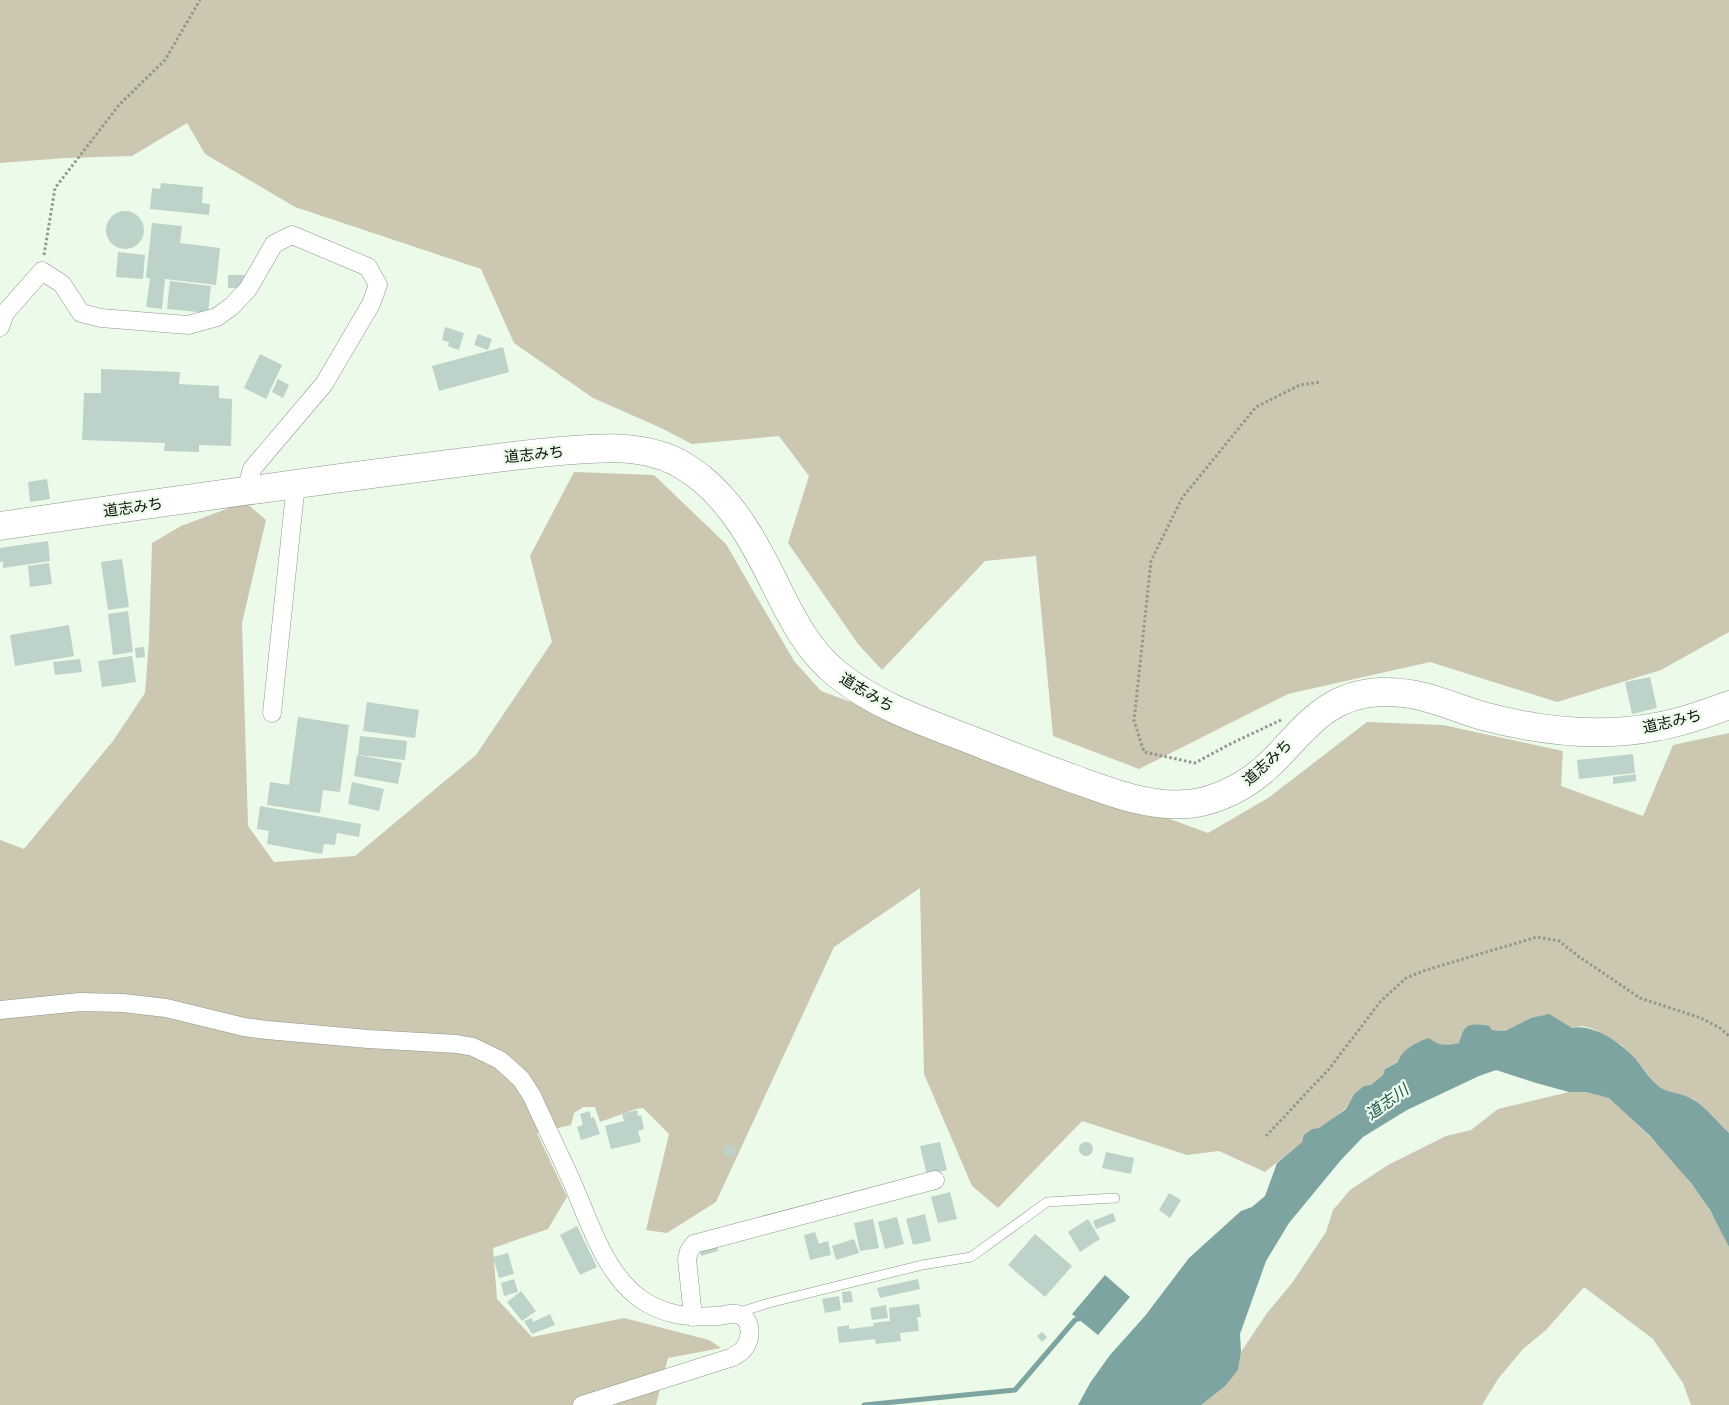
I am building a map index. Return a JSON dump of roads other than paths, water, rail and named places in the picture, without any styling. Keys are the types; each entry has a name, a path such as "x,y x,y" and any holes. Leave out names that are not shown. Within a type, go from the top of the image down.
{"highway":[{"name":"道志みち","path":"0,526 296,483 543,452 604,448 632,449 661,455 688,468 711,486 729,505 750,535 787,610 804,638 834,672 856,689 890,708 1032,764 1137,799 1162,803 1186,804 1208,800 1247,783 1268,765 1302,729 1326,710 1348,697 1372,693 1412,693 1437,699 1485,716 1526,726 1562,731 1589,732 1619,732 1656,727 1729,705"}],"street":[{"path":"0,326 5,314 42,271 62,284 81,313 100,318 188,325 217,317 232,306 248,289 274,244 292,235 368,267 378,285 371,304 324,384 252,470 246,490"},
{"path":"272,713 296,483"},
{"path":"0,1010 80,1002 123,1003 166,1008 244,1027 267,1030 368,1039 442,1042 473,1047 500,1060 522,1080 532,1096 608,1261 619,1279 639,1298 660,1311 693,1317 737,1314 745,1318 750,1326 750,1336 745,1348 733,1357 582,1405"},
{"path":"693,1317 687,1259 688,1252 694,1244 936,1180"}],"lane":[{"path":"737,1314 768,1303 922,1265 971,1257 1047,1202 1114,1198"}],"water":[{"name":"道志川","path":"1549,1014 1572,1028 1589,1028 1606,1035 1635,1058 1657,1085 1697,1102 1729,1133 1729,1247 1710,1210 1691,1183 1650,1136 1609,1098 1586,1092 1569,1092 1496,1070 1407,1110 1363,1137 1341,1160 1289,1223 1266,1261 1240,1334 1241,1352 1238,1370 1225,1386 1201,1405 1078,1405 1090,1383 1110,1355 1145,1316 1189,1258 1241,1211 1252,1207 1265,1196 1277,1163 1302,1142 1304,1135 1312,1129 1319,1128 1346,1109 1354,1094 1364,1086 1371,1085 1383,1075 1385,1069 1398,1062 1406,1050 1429,1038 1436,1043 1444,1045 1459,1043 1463,1031 1472,1025 1489,1026 1492,1030 1505,1031 1531,1018"},
{"path":"1105,1275 1130,1297 1098,1335 1072,1314"}],"waterway":[{"path":"864,1405 1015,1390 1075,1320 1084,1317"}]}
